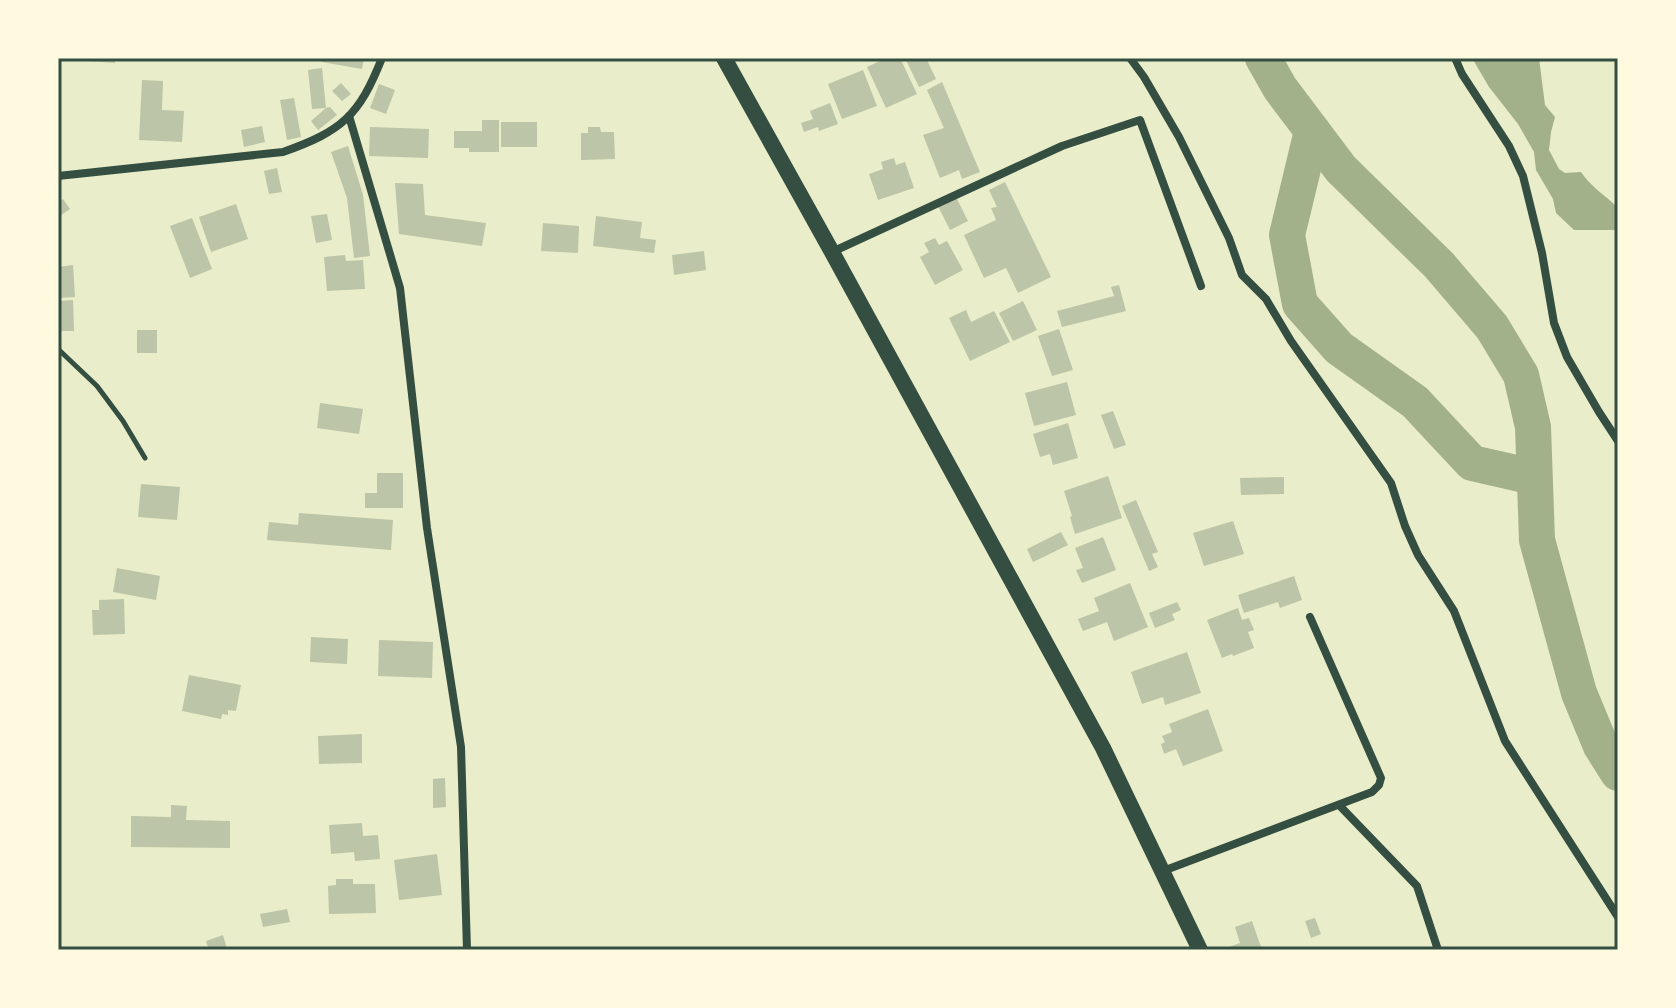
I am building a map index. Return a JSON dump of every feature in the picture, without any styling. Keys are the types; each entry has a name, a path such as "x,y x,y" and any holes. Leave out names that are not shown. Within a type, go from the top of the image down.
{"main road":[{"path":"724,58 1103,748 1200,950"}],"street":[{"path":"58,176 283,152 317,140 336,129 363,100 382,58"},
{"path":"1130,58 1179,137 1229,238 1242,275 1266,299 1291,341 1391,483 1418,555 1454,611 1505,741 1618,917"},
{"path":"1455,58 1462,74 1509,146 1523,176 1542,253 1554,323 1567,357 1618,441"},
{"path":"349,116 400,288 427,528 461,747 467,950"},
{"path":"832,252 1062,146 1140,120 1201,286"},
{"path":"1163,871 1372,792 1379,785 1381,778 1310,617"},
{"path":"1339,805 1417,886 1438,950"}],"lane":[{"path":"58,349 97,386 145,458"}],"shaded area":[{"path":"1472,58 1539,58 1545,105 1555,117 1549,150 1559,169 1565,173 1581,172 1618,208 1618,230 1574,230 1556,213 1553,199 1536,170 1534,152"}],"building":[{"path":"115,58 115,63 76,60"},
{"path":"322,58 364,58 362,69 322,62"},
{"path":"878,58 900,58 917,94 886,108 867,67 880,61"},
{"path":"905,58 926,58 936,79 919,87"},
{"path":"322,68 326,108 312,109 308,70"},
{"path":"863,70 877,106 842,119 828,84"},
{"path":"142,80 163,81 162,110 184,111 182,142 139,140"},
{"path":"942,82 980,172 962,179 959,170 940,178 923,135 944,128 927,90"},
{"path":"341,83 351,94 342,101 332,91"},
{"path":"379,84 395,90 386,114 370,108"},
{"path":"294,98 301,137 287,140 280,100"},
{"path":"830,103 838,124 819,131 818,127 804,132 801,123 813,119 810,111"},
{"path":"330,107 337,115 318,130 311,121"},
{"path":"482,120 499,120 499,152 469,152 469,148 454,148 454,131 482,131"},
{"path":"501,122 537,122 537,147 501,147"},
{"path":"262,126 265,142 244,147 241,130"},
{"path":"370,127 429,129 428,158 369,156"},
{"path":"588,127 600,127 601,132 614,132 615,159 581,160 581,133 588,133"},
{"path":"348,146 363,195 370,256 354,258 347,198 331,152"},
{"path":"894,158 896,165 905,162 914,188 878,200 869,174 883,169 881,162"},
{"path":"277,168 282,192 269,194 264,171"},
{"path":"1005,182 1051,277 1018,293 1006,268 984,278 964,235 996,220 991,208 997,207 989,190"},
{"path":"395,183 423,184 425,215 486,223 482,246 399,234"},
{"path":"956,197 968,221 950,230 938,206"},
{"path":"63,199 70,209 60,216 58,202"},
{"path":"236,204 248,239 211,252 199,217"},
{"path":"327,214 332,240 316,243 311,216"},
{"path":"596,216 642,222 640,238 656,240 654,253 593,246"},
{"path":"192,218 212,269 190,278 170,226"},
{"path":"543,223 579,226 578,253 541,251"},
{"path":"935,238 939,245 947,241 963,270 935,285 920,257 929,252 924,243"},
{"path":"704,251 706,270 674,275 672,255"},
{"path":"345,255 346,261 363,260 365,289 327,291 324,257"},
{"path":"73,265 75,297 59,298 58,267"},
{"path":"1119,285 1126,311 1062,327 1057,311 1114,296 1111,287"},
{"path":"73,300 74,331 58,331 58,301"},
{"path":"1023,301 1037,330 1013,341 999,313"},
{"path":"966,310 971,322 994,311 1010,342 970,361 949,318"},
{"path":"1059,329 1073,370 1052,376 1038,336"},
{"path":"137,330 157,330 157,353 137,353"},
{"path":"1067,382 1076,415 1034,426 1025,393"},
{"path":"320,403 363,409 359,434 317,428"},
{"path":"1113,411 1126,445 1114,449 1101,415"},
{"path":"1068,423 1078,458 1053,465 1050,454 1040,457 1033,434"},
{"path":"377,473 403,473 403,508 365,508 365,493 377,493"},
{"path":"1108,476 1122,518 1075,534 1064,491"},
{"path":"1284,477 1284,494 1241,495 1240,478"},
{"path":"141,484 180,487 177,520 138,517"},
{"path":"1136,500 1158,552 1152,554 1158,567 1149,571 1122,506"},
{"path":"299,513 393,520 391,550 267,540 269,522 298,525"},
{"path":"1233,521 1244,554 1204,566 1193,533"},
{"path":"1061,532 1068,545 1033,562 1027,549"},
{"path":"1103,537 1116,570 1082,583 1076,570 1083,568 1075,548"},
{"path":"117,568 160,576 156,600 113,592"},
{"path":"1294,576 1302,600 1280,608 1278,602 1244,613 1238,595"},
{"path":"1130,583 1148,627 1114,641 1107,622 1083,631 1078,619 1099,611 1094,598"},
{"path":"124,599 125,634 93,635 92,610 99,610 99,600"},
{"path":"1177,602 1181,610 1172,614 1175,620 1155,628 1149,613"},
{"path":"1238,608 1242,620 1249,618 1254,630 1248,632 1254,648 1222,658 1207,620"},
{"path":"311,637 348,639 347,664 310,662"},
{"path":"379,640 433,642 432,678 378,676"},
{"path":"1187,652 1201,693 1165,705 1163,697 1142,704 1131,672"},
{"path":"189,675 241,685 236,711 228,710 228,715 222,714 221,719 182,711"},
{"path":"1208,709 1223,751 1183,766 1176,749 1164,754 1162,736 1172,732 1169,724"},
{"path":"362,734 362,763 319,764 318,736"},
{"path":"445,778 446,807 433,808 433,779"},
{"path":"171,805 187,806 186,820 230,821 230,848 131,847 131,816 171,817"},
{"path":"362,823 363,836 378,835 380,859 355,861 354,852 331,854 329,825"},
{"path":"437,854 442,895 399,900 394,860"},
{"path":"336,879 353,879 353,884 375,884 376,913 329,914 328,886 336,885"},
{"path":"287,909 290,922 263,927 260,914"},
{"path":"1315,918 1321,934 1311,938 1305,921"},
{"path":"1252,921 1262,950 1221,950 1240,943 1235,927"},
{"path":"223,935 227,949 209,950 206,941"}],"waterway":[{"path":"1263,58 1280,88 1341,169 1439,265 1492,327 1521,375 1533,427 1537,540 1579,693 1601,746 1618,773"},
{"path":"1312,131 1287,235 1300,304 1339,348 1415,402 1472,463 1534,477"}]}
